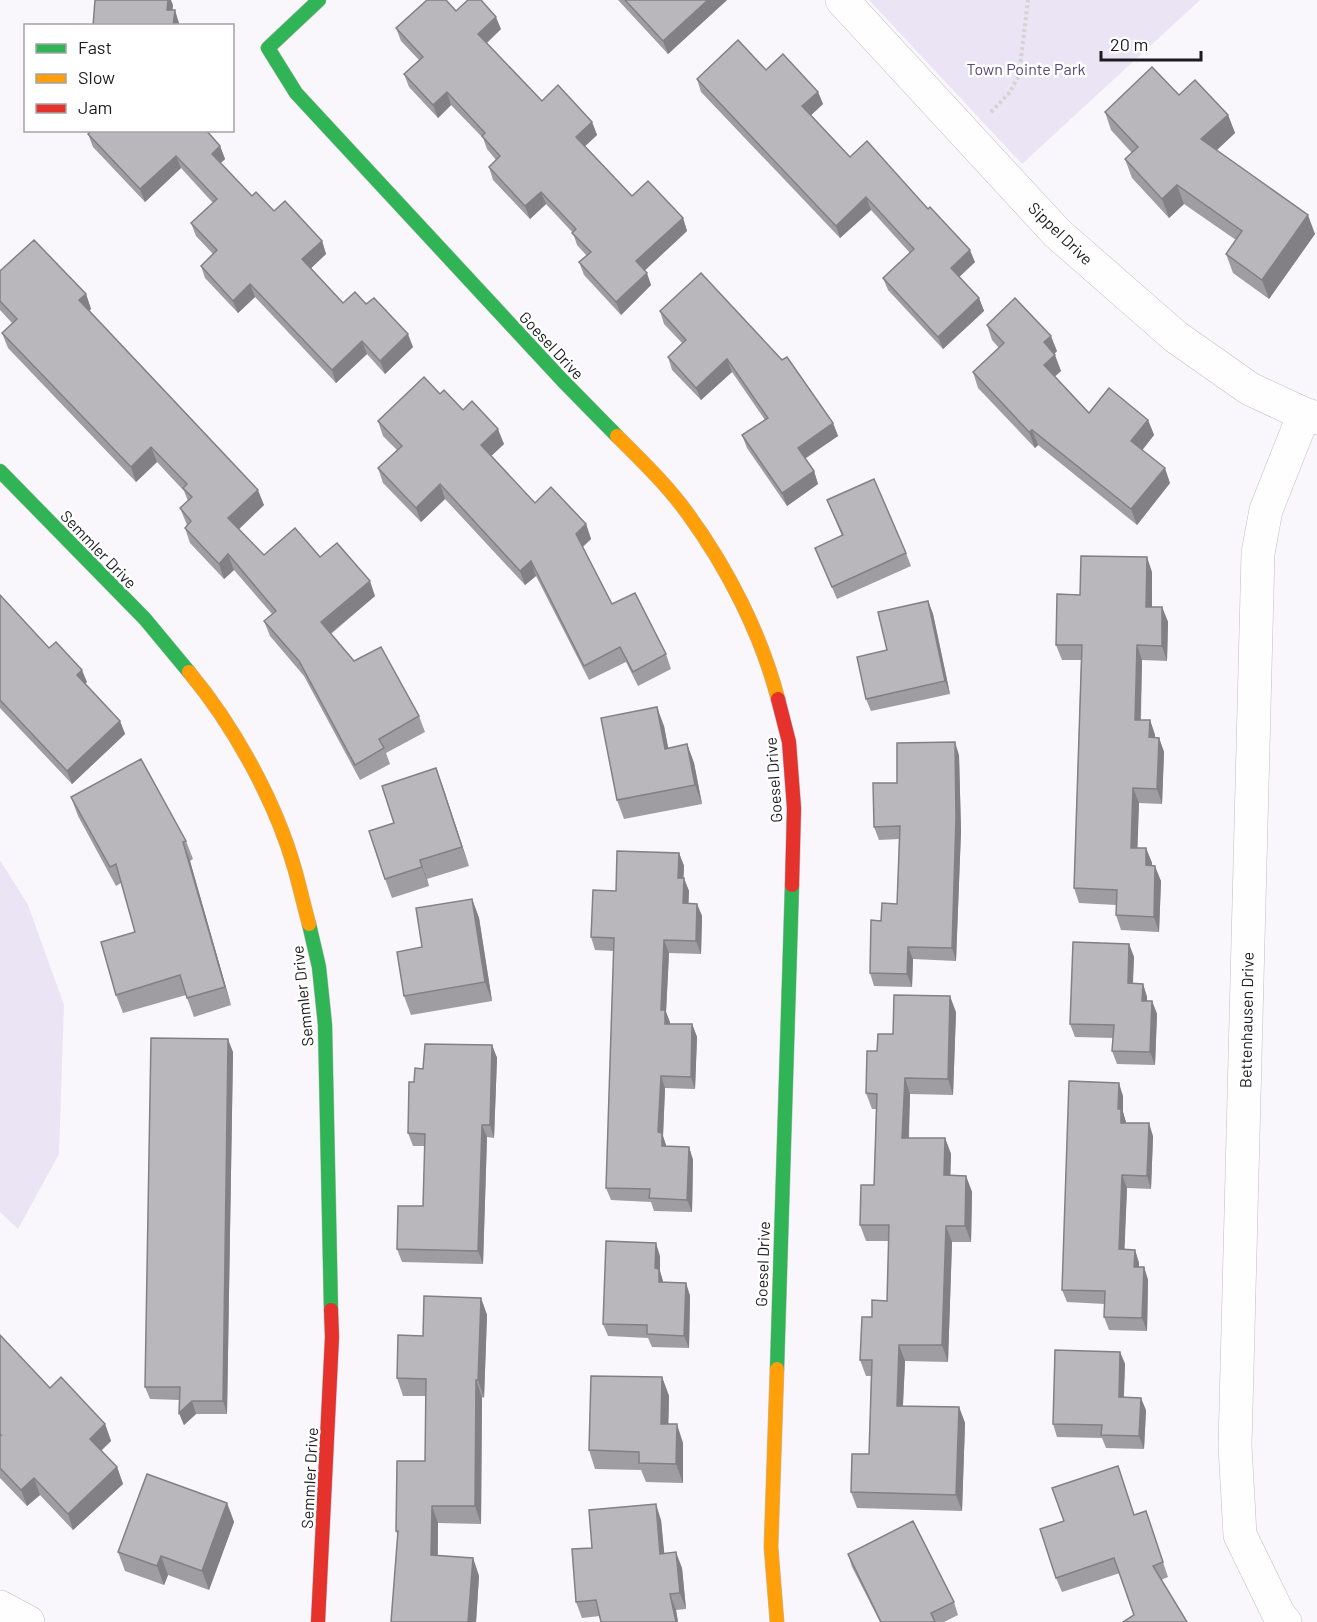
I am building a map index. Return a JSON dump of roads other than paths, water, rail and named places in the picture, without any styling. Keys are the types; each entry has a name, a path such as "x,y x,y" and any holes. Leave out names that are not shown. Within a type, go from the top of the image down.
{"street":[{"name":"Goesel Drive","path":"319,0 268,48 296,93 563,381 658,478 688,514 722,567 752,626 774,686 789,742 794,808 771,1547 777,1622"},
{"name":"Sippel Drive","path":"843,0 1057,233 1176,337 1250,389 1311,416"},
{"name":"Bettenhausen Drive","path":"1285,1622 1279,1615 1240,1536 1235,1446 1258,553 1266,510 1311,416"},
{"name":"Semmler Drive","path":"0,471 145,619 205,691 232,731 255,772 295,868 319,967 325,1025 332,1337 318,1622"},
{"path":"0,1607 28,1622"}],"park label":[{"name":"Town Pointe Park","path":"1026,68"}]}
